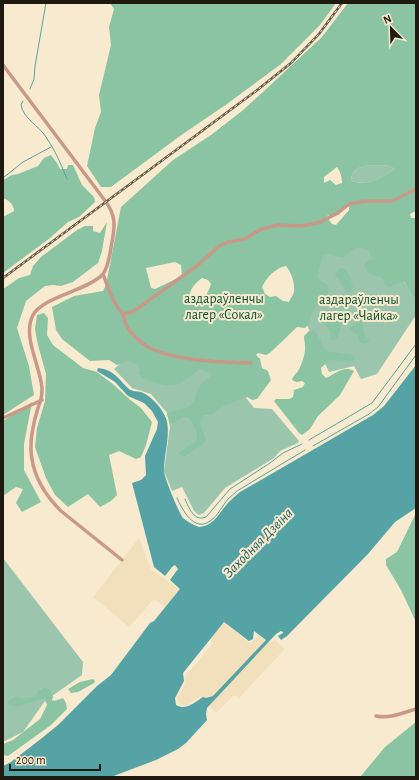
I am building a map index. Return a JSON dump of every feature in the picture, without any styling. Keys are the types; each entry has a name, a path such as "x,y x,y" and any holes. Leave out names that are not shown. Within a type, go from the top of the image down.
{"street":[{"path":"3,65 112,211 115,222 108,263 103,274 95,280 43,305 34,313 29,323 29,331 40,372 42,400 38,409 33,431 31,449 32,459 42,486 60,511 122,560"},
{"path":"123,314 134,310 198,265 219,246 228,242 245,239 260,230 278,225 301,226 318,223 338,213 348,204 364,201 392,201 416,189"},
{"path":"103,274 110,293 119,310 123,314 131,333 148,347 173,356 203,360 251,363"},
{"path":"3,418 42,400"},
{"path":"376,716 384,718 416,709"}],"shaded area":[{"path":"139,538 151,569 250,643 259,635 269,643 275,640 285,649 239,698 234,695 216,713 200,696 184,706 179,703 177,697 186,683 185,677 213,643 154,599 129,627 93,597"}],"green space":[{"path":"110,3 336,3 320,25 281,64 111,187 101,187 87,166 95,128 101,112 99,95 111,45 109,27 114,9"},
{"name":"аздараўленчы лагер «Сокал»","path":"348,3 416,3 416,211 410,214 411,218 416,218 416,300 404,281 389,287 385,285 382,277 369,274 365,267 365,262 373,259 368,250 356,248 342,258 329,254 323,256 317,277 328,286 329,291 326,297 312,313 307,326 305,328 297,327 266,355 258,353 256,355 260,359 262,368 268,371 271,380 257,399 252,400 247,397 224,406 211,415 204,415 200,423 206,440 203,444 185,456 180,456 179,453 197,440 196,430 192,422 187,417 183,417 173,424 170,423 167,414 183,410 190,405 199,387 212,375 211,373 200,369 179,384 163,385 146,380 142,377 138,373 140,370 138,364 128,361 117,365 109,360 90,361 62,339 56,330 52,307 74,296 103,291 106,285 121,207 173,160 211,135 242,111 322,37","holes":["370,165 387,165 395,169 369,182 351,181 352,175 355,171 359,168","337,167 341,174 342,183 336,185 330,180 324,183 324,177","349,205 349,210 336,225 332,224 327,217 328,215 332,217","175,262 181,265 182,276 155,289 151,288 146,268","286,266 290,272 293,279 294,292 289,302 283,301 276,296 270,297 265,294 262,287 269,276 275,271","202,278 208,280 211,284 208,292 203,298 197,301 189,300 191,290"]},
{"path":"51,155 60,169 67,169 68,165 73,165 82,185 94,197 95,202 79,217 68,222 50,238 3,273 3,217 14,211 11,203 3,198 3,180 12,175 38,166 44,158"},
{"path":"370,165 387,165 395,169 369,182 351,181 352,175 359,168"},
{"path":"107,222 102,251 98,263 73,282 61,286 45,286 26,301 17,328 29,366 34,395 3,415 3,289 19,278 30,275 33,266 41,257 77,230 85,226 93,226 93,231 100,233"},
{"name":"аздараўленчы лагер «Чайка»","path":"366,229 416,298 416,315 377,374 361,379 354,366 329,372 305,321 317,241"},
{"path":"343,268 349,275 353,288 348,292 335,275 338,269"},
{"path":"44,313 48,318 47,335 53,345 83,368 97,372 114,385 141,408 152,422 141,457 136,459 119,451 109,455 117,495 111,501 100,507 88,494 68,507 55,495 46,478 35,447 37,428 45,401 46,374 35,329 37,315"},
{"path":"357,314 362,322 364,334 369,340 368,343 364,344 359,342 357,335 350,330 350,328 356,325 353,318 343,320 338,336 335,340 331,340 330,331 325,325 327,321"},
{"path":"314,330 326,351 353,355 355,358 354,361 330,360 321,368 322,374 326,378 346,369 354,371 340,395 318,416 310,429 302,435 274,401 276,399 289,399 293,397 294,390 303,387 305,383 302,381 296,382 292,380 304,358 304,336 309,331"},
{"path":"136,350 223,368 254,408 272,409 299,441 298,443 280,451 274,458 225,488 204,513 199,515 194,511 182,487 172,491 164,471 170,427 167,413 151,394 132,388 114,369"},
{"path":"32,402 24,444 24,470 41,502 22,512 16,503 23,489 16,487 3,496 3,421"},
{"path":"416,513 416,622 401,590 386,565 386,559 397,552"},
{"path":"3,558 83,662 82,675 45,701 23,732 5,741 3,738"},
{"path":"93,679 95,681 94,683 78,692 71,693 68,689 80,682"},
{"path":"45,687 51,691 53,697 52,700 54,701 63,698 67,709 51,725 8,756 3,755 3,744 13,740 40,719 47,705 45,699 15,707 8,704 9,701 17,696 23,699 35,696 38,691"},
{"path":"416,722 416,777 360,777 385,747"}],"water":[{"name":"Заходняя Дзвіна","path":"416,365 416,508 395,522 368,554 287,636 281,640 278,636 283,632 281,631 276,634 207,708 207,720 186,743 178,749 156,760 111,777 3,777 3,766 11,762 58,725 97,686 111,675 150,623 154,621 180,589 170,580 178,569 175,565 165,576 154,567 132,483 141,480 146,475 145,456 157,429 158,422 152,411 144,403 128,396 115,382 97,371 98,368 112,373 130,390 141,392 148,396 163,412 168,428 164,473 181,515 183,518 199,527 212,522 228,503 240,492 373,415 384,406","holes":["224,622 249,641 253,639 254,631 266,640 213,696 206,698 203,697 194,703 183,707 176,705 175,698 184,681 183,673"]}],"waterway":[{"path":"30,89 34,79 46,3"},
{"path":"23,101 21,105 22,110 43,133 49,142 58,157 67,179"},
{"path":"3,178 23,162 51,147"},
{"path":"309,440 372,403 416,344"},
{"path":"313,446 369,414 378,407 416,355"},
{"path":"185,499 190,510 195,516 198,518 206,517 230,489 283,453 302,444"},
{"path":"177,498 189,518 194,522 204,524 210,521 228,499 237,491 305,450"}],"railway":[{"path":"3,278 256,91 291,63 319,34 342,3"}]}
